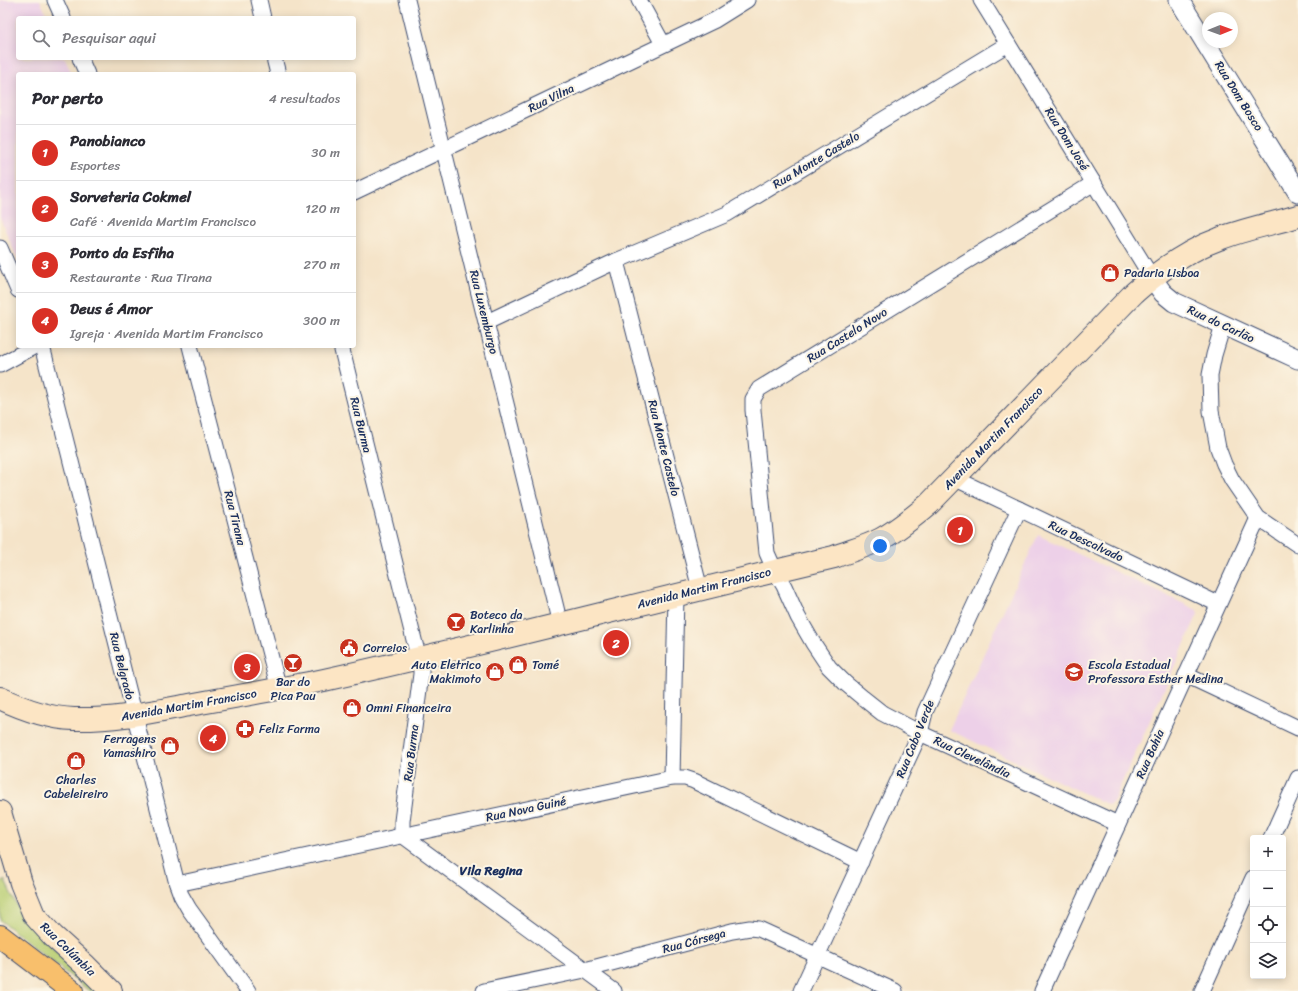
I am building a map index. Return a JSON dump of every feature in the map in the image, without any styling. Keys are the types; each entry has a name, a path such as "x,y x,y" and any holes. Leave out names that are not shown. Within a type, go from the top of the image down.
{"main road":[{"name":"Avenida Martim Francisco","path":"0,698 30,710 72,719 134,715 279,689 418,658 834,557 880,539 902,526 928,504 1134,293 1171,264 1220,238 1298,216"},
{"name":"Rua Colúmbia","path":"0,812 21,883 34,915 53,936 111,991"},
{"path":"0,936 72,991"}],"street":[{"path":"55,0 62,16"},
{"path":"259,0 263,16"},
{"name":"Rua Luxemburgo","path":"407,0 560,624"},
{"path":"639,0 663,44"},
{"name":"Rua Vilna","path":"356,191 716,20 747,0"},
{"name":"Rua Dom José","path":"981,0 1152,278"},
{"name":"Rua Dom Bosco","path":"1179,0 1298,193"},
{"name":"Rua Monte Castelo","path":"487,322 616,261 727,214 1008,44"},
{"path":"81,60 85,72"},
{"path":"274,60 278,72"},
{"name":"Rua Castelo Novo","path":"775,571 767,552 753,410 753,399 759,389 1094,183"},
{"path":"0,248 16,285"},
{"name":"Rua Monte Castelo","path":"616,261 700,589"},
{"name":"Rua do Carlão","path":"1152,278 1169,299 1298,359"},
{"path":"1223,325 1214,354 1210,375 1210,395 1214,430 1218,448 1232,480 1258,518 1298,545"},
{"path":"0,365 31,348"},
{"name":"Rua Belgrado","path":"42,348 177,884 181,895 189,908 248,991"},
{"name":"Rua Tirana","path":"191,348 279,689"},
{"name":"Rua Burma","path":"341,348 421,674 402,821 402,835"},
{"name":"Rua Descalvado","path":"954,478 1218,604"},
{"name":"Rua Cabo Verde","path":"801,991 920,733 925,712 1019,509"},
{"name":"Rua Bahia","path":"1042,991 1258,518"},
{"name":"Rua Clevelândia","path":"775,571 784,586 802,624 829,667 845,683 877,709 920,733 1118,824"},
{"path":"672,778 676,595"},
{"path":"1186,675 1298,728"},
{"name":"Rua Nova Guiné","path":"177,884 672,778 685,778 694,781 861,862"},
{"path":"1272,835 1298,778"},
{"path":"402,835 614,991"},
{"path":"1202,991 1250,885"},
{"name":"Rua Córsega","path":"488,991 585,970 741,928 759,930 895,991"}],"shaded area":[{"path":"0,0 40,0 47,16 16,16 16,60 66,60 71,72 16,72 16,255 0,218"},
{"name":"Escola Estadual Professora Esther Medina","path":"1038,535 1197,610 1198,614 1113,802 1109,805 949,730"}],"green space":[{"path":"4,879 19,910 31,927 99,991 89,991 0,920 0,884"}],"place":[{"name":"Padaria Lisboa","path":"1110,273"},
{"name":"Panobianco","path":"960,530"},
{"name":"Boteco da Karlinha","path":"456,622"},
{"name":"Sorveteria Cokmel","path":"616,643"},
{"name":"Correios","path":"349,648"},
{"name":"Bar do Pica Pau","path":"293,663"},
{"name":"Tomé","path":"518,665"},
{"name":"Ponto da Esfiha","path":"247,667"},
{"name":"Auto Eletrico Makimoto","path":"495,672"},
{"name":"Escola Estadual Professora Esther Medina","path":"1074,672"},
{"name":"Omni Financeira","path":"352,708"},
{"name":"Feliz Farma","path":"245,729"},
{"name":"Deus é Amor","path":"213,738"},
{"name":"Ferragens Yamashiro","path":"170,746"},
{"name":"Charles Cabeleireiro","path":"76,761"}],"district":[{"name":"Vila Regina","path":"491,870"}]}
